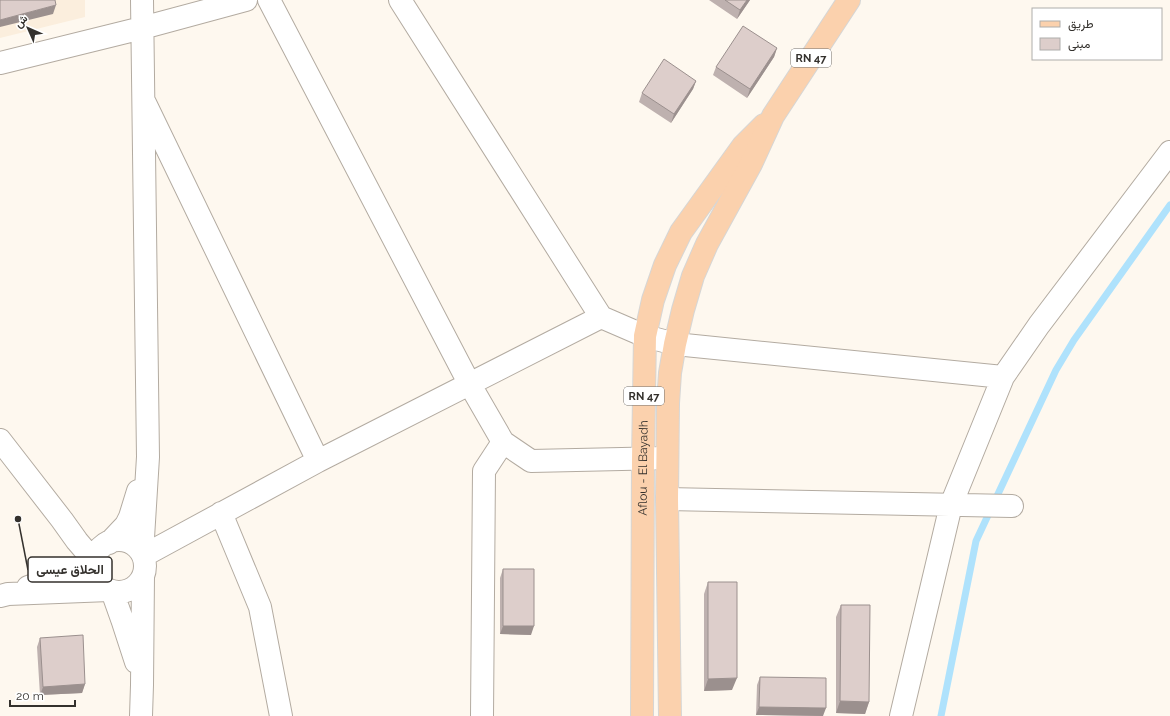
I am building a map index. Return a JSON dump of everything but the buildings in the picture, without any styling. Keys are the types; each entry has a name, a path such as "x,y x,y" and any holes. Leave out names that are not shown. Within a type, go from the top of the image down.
{"main road":[{"name":"Aflou - El Bayadh","path":"670,716 667,499 668,403 670,374 683,310 693,276 707,244 751,164 773,116 850,0"},
{"name":"Aflou - El Bayadh","path":"642,716 645,336 653,300 660,279 681,232 742,146 773,116"}],"street":[{"path":"141,716 143,562 148,457 142,96 142,0"},
{"path":"0,63 142,28 246,0"},
{"path":"269,0 469,383 503,442 531,461 667,458"},
{"path":"400,0 601,317 645,336 675,344 1003,377"},
{"path":"142,96 318,462"},
{"path":"901,716 957,505 1003,377 1039,325 1170,152"},
{"path":"143,562 221,513 469,383 601,317"},
{"path":"0,440 94,562"},
{"path":"482,716 484,471 503,442"},
{"path":"142,685 123,622 110,591 99,582 96,576 94,562 97,554 102,548 126,525 130,517 148,457"},
{"path":"667,499 1012,506"},
{"path":"221,513 260,607 281,716"},
{"path":"4,595 110,591 120,592 134,588 139,583 143,562 138,548 124,541 108,543 62,520"},
{"path":"4,595 94,562"}],"shaded area":[{"path":"0,0 85,0 85,17 0,38"}],"waterway":[{"path":"941,716 976,541 1056,370 1074,340 1170,205"}],"place":[{"name":"الحلاق عيسى","path":"18,519"}]}
